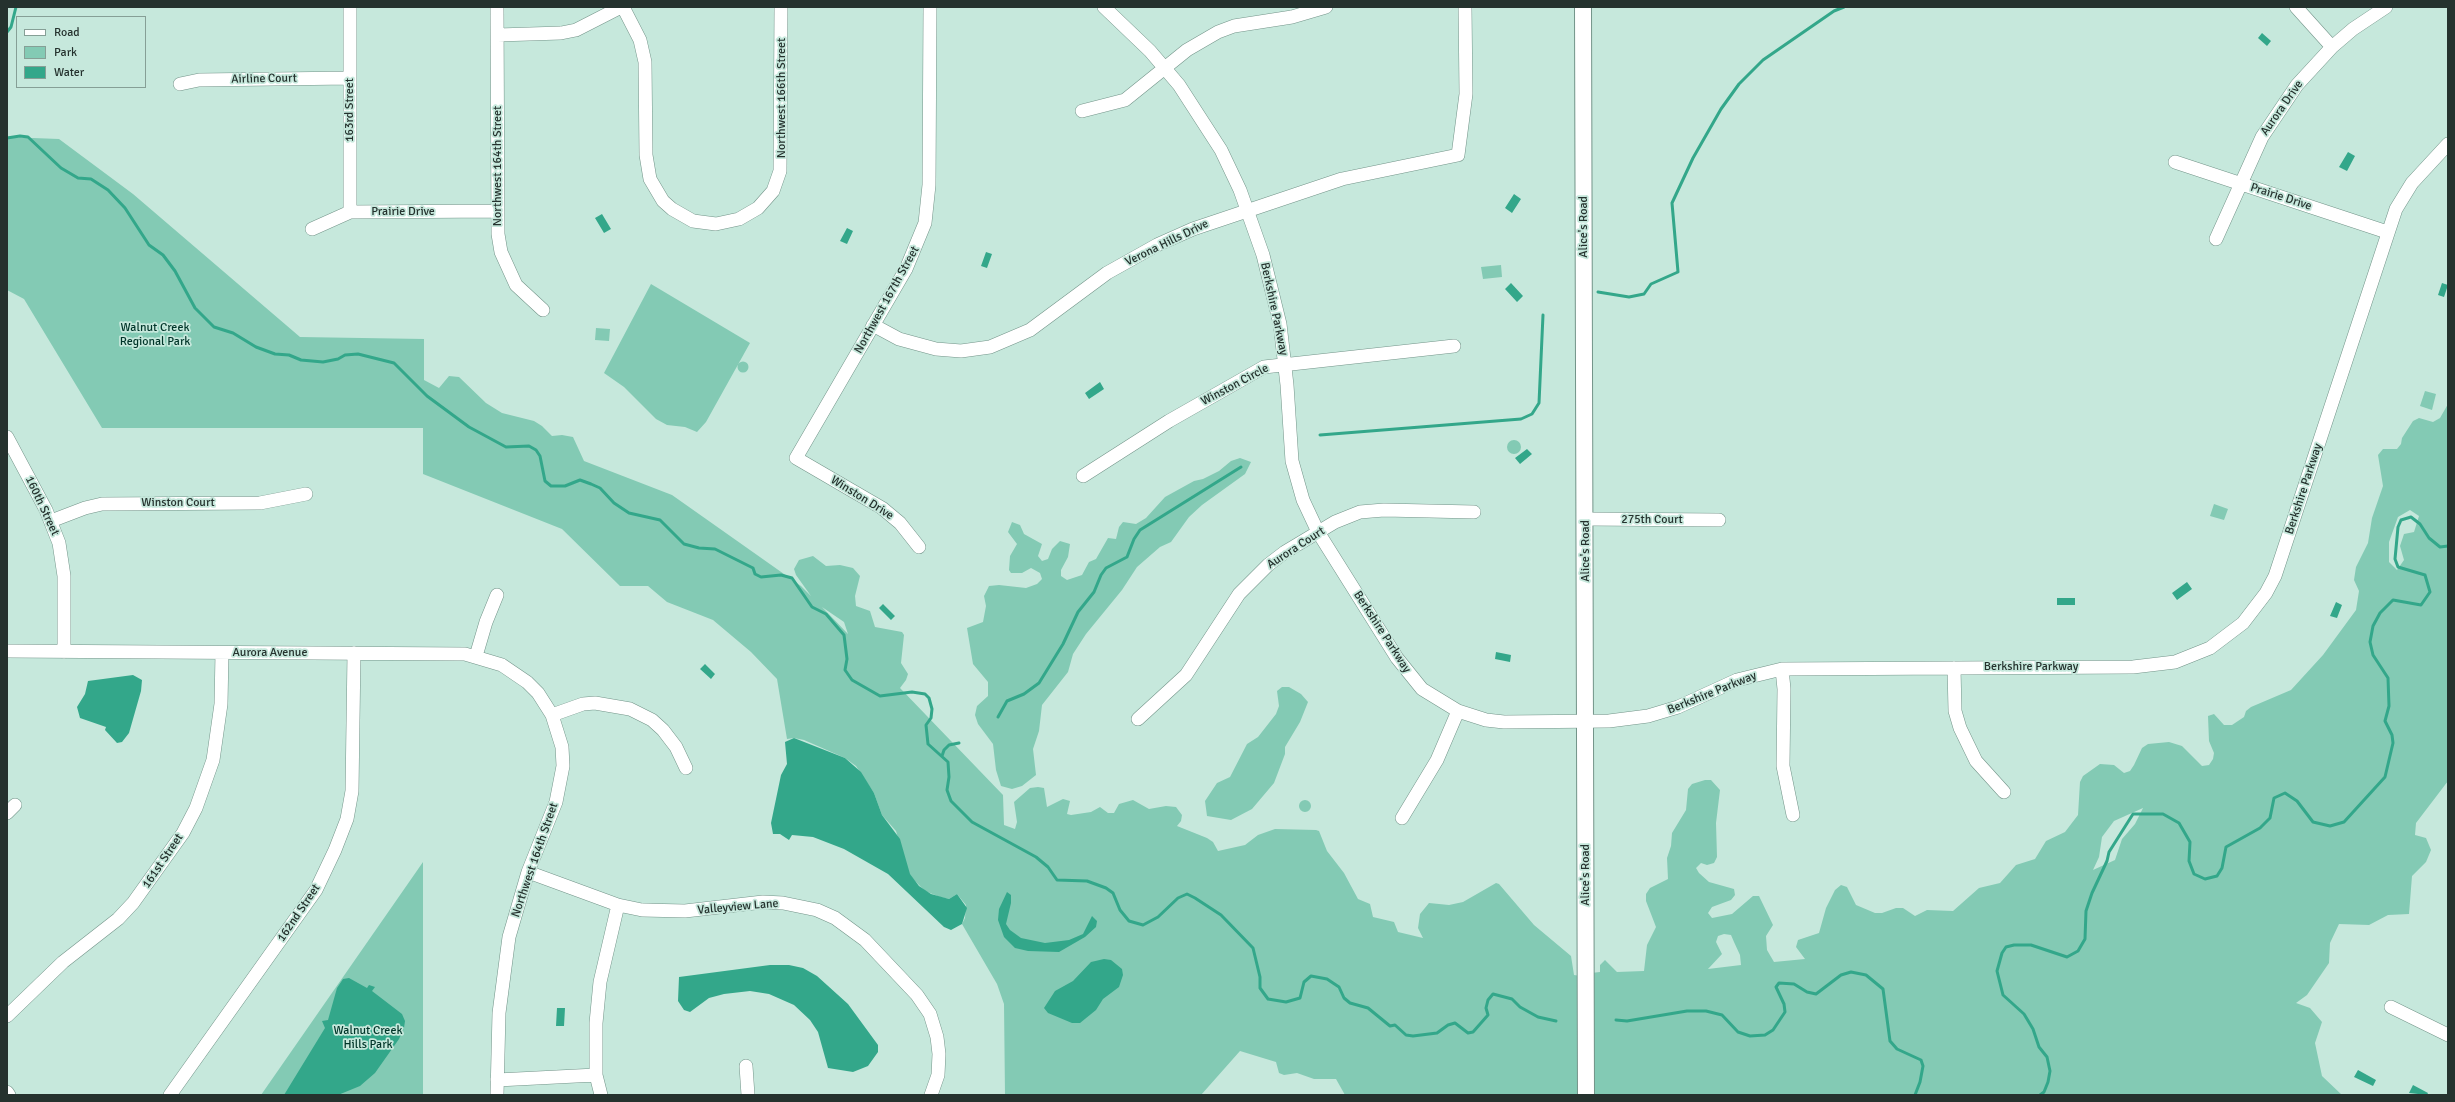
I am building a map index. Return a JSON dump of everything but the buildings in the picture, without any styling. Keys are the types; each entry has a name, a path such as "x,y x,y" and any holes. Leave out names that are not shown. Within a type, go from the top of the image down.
{"main road":[{"name":"Alice's Road","path":"1584,7 1586,1095"}],"street":[{"name":"163rd Street","path":"350,7 350,212"},
{"name":"Northwest 164th Street","path":"497,7 498,211 501,252 508,270 521,290 543,310"},
{"path":"498,35 562,33 576,30 622,7"},
{"name":"Northwest 166th Street","path":"622,7 640,40 645,62 646,155 650,179 659,196 672,209 693,221 716,224 739,219 758,208 773,191 780,171 781,7"},
{"name":"Northwest 167th Street","path":"796,458 912,258 925,223 928,204 930,7"},
{"name":"Berkshire Parkway","path":"1104,7 1132,32 1166,69 1193,105 1218,144 1248,209 1276,305 1285,363 1292,461 1304,500 1318,532 1408,674 1438,700 1458,711 1486,720 1504,722 1586,722 1629,720 1678,707 1737,680 1782,669 2157,666 2192,656 2225,638 2243,623 2266,593 2282,558 2387,232 2396,209 2412,183 2448,144"},
{"path":"1082,112 1125,100 1166,69 1187,50 1218,32 1247,24 1292,17 1326,7"},
{"name":"Verona Hills Drive","path":"873,325 899,339 930,348 961,351 990,347 1030,330 1092,283 1157,245 1211,221 1342,179 1458,155 1465,100 1465,7"},
{"path":"2296,7 2332,47"},
{"name":"Aurora Drive","path":"2216,239 2262,137 2278,110 2297,85 2332,47 2352,29 2386,7"},
{"name":"Airline Court","path":"180,84 199,80 350,78"},
{"name":"Prairie Drive","path":"2175,162 2387,232"},
{"name":"Prairie Drive","path":"312,229 350,212 498,211"},
{"name":"Winston Circle","path":"1083,476 1169,421 1264,367 1285,363 1454,346"},
{"name":"160th Street","path":"7,437 51,521 63,559 64,652"},
{"name":"Winston Drive","path":"796,458 882,508 900,523 919,547"},
{"name":"Winston Court","path":"51,521 80,509 102,504 253,503 306,494"},
{"name":"Aurora Court","path":"1138,719 1186,675 1201,654 1227,610 1253,578 1285,552 1347,516 1372,510 1474,512"},
{"name":"275th Court","path":"1585,519 1719,520"},
{"path":"476,656 486,622 497,595"},
{"name":"Aurora Avenue","path":"7,651 476,656 502,665 527,682"},
{"name":"161st Street","path":"7,1016 63,962 128,909 183,833 198,802 213,760 221,704 222,653"},
{"name":"162nd Street","path":"170,1095 316,890 335,850 347,819 352,791 354,654"},
{"path":"1954,668 1956,711 1966,744 1986,774 2004,792"},
{"path":"1782,669 1784,689 1783,766 1793,815"},
{"name":"Northwest 164th Street","path":"497,1095 498,1021 502,975 509,937 528,872 561,784 563,766 562,747 552,715 538,693 527,682"},
{"path":"552,715 582,704 595,703 630,709 652,720 663,730 676,747 686,768"},
{"path":"1402,818 1436,760 1458,711"},
{"name":"Valleyview Lane","path":"528,872 618,905 642,910 669,911 783,903 817,910 851,928 865,940 917,995 932,1019 939,1043 939,1063 931,1095"},
{"path":"601,1095 596,1076 596,1023 600,982 618,905"},
{"path":"2391,1007 2448,1035"},
{"path":"746,1066 748,1095"},
{"path":"497,1080 596,1076"}],"green space":[{"name":"Walnut Creek Regional Park","path":"7,137 59,139 133,194 300,337 424,339 424,380 439,388 449,376 459,377 486,403 502,413 534,421 542,426 552,436 562,435 573,437 584,461 672,495 801,586 811,596 796,575 794,569 799,560 813,556 826,566 840,565 853,568 860,576 855,596 856,606 870,611 875,627 902,632 904,635 901,663 908,674 906,680 900,688 1003,795 1004,825 1015,829 1017,822 1014,802 1030,788 1038,787 1044,788 1047,807 1063,799 1070,801 1067,814 1071,815 1091,812 1100,807 1108,813 1114,813 1119,804 1133,800 1149,809 1166,806 1176,807 1182,815 1181,821 1177,826 1207,838 1213,842 1218,851 1245,845 1258,835 1275,829 1316,830 1319,831 1327,851 1344,873 1358,899 1370,904 1373,917 1394,922 1398,932 1423,938 1418,928 1420,914 1429,903 1449,905 1463,902 1496,883 1499,884 1534,925 1571,956 1574,975 1581,976 1581,1095 1345,1095 1336,1079 1314,1079 1297,1073 1284,1075 1279,1073 1276,1062 1240,1051 1201,1095 1005,1095 1004,1004 997,984 962,924 965,918 966,905 957,894 949,899 925,891 909,874 896,831 882,815 874,793 856,766 845,758 804,740 794,738 787,739 777,679 751,652 713,620 667,602 648,586 620,586 562,529 423,474 423,428 102,428 24,299 7,290","holes":["822,607 844,622 848,634"]},
{"path":"1501,265 1502,277 1483,279 1481,267"},
{"path":"651,284 750,343 706,422 697,432 685,427 667,425 656,419 624,387 604,373"},
{"path":"596,328 610,329 609,341 595,340"},
{"path":"741,362 745,362 747,363 747,371 741,372 738,369 738,365"},
{"path":"2425,391 2436,394 2432,410 2420,406"},
{"path":"2448,404 2448,781 2416,823 2415,835 2426,838 2431,850 2426,862 2412,876 2409,914 2388,915 2369,925 2339,924 2330,943 2329,963 2307,995 2296,1003 2310,1008 2322,1022 2315,1043 2322,1076 2342,1095 1591,1095 1591,973 1600,972 1600,965 1605,960 1617,972 1644,971 1647,945 1656,927 1646,901 1646,894 1650,888 1668,879 1667,858 1671,846 1672,833 1686,810 1688,789 1692,784 1705,780 1711,780 1720,790 1716,823 1717,857 1714,863 1707,865 1701,863 1696,868 1699,873 1709,882 1734,889 1735,895 1731,900 1712,907 1708,913 1712,918 1732,914 1753,896 1759,896 1773,925 1766,936 1767,950 1774,962 1805,959 1796,947 1798,940 1819,933 1826,908 1835,890 1841,885 1847,887 1856,905 1875,913 1882,913 1896,908 1903,908 1915,916 1927,910 1953,911 1979,888 2000,883 2016,865 2035,859 2046,841 2065,832 2078,815 2080,782 2083,776 2100,764 2114,765 2124,773 2130,771 2142,748 2148,744 2169,742 2182,746 2202,766 2209,765 2213,759 2214,753 2209,741 2208,716 2214,714 2224,725 2232,725 2244,717 2246,711 2251,707 2291,690 2323,655 2356,610 2359,591 2354,580 2356,567 2368,543 2372,518 2383,486 2378,455 2383,449 2397,449 2413,421 2419,418 2433,422 2440,418","holes":["2410,510 2419,516 2414,532 2404,534 2400,546 2404,560 2397,570 2389,562 2389,542 2398,517","2143,808 2135,824 2122,839 2115,860 2093,870 2099,857 2102,837 2114,821","1724,934 1731,935 1740,955 1741,965 1708,969 1722,954 1716,942 1718,936"]},
{"path":"1514,440 1519,442 1521,447 1519,452 1514,454 1509,452 1507,447 1509,442"},
{"path":"1240,458 1251,462 1245,474 1202,505 1189,517 1171,542 1160,547 1137,567 1122,590 1086,634 1073,654 1068,672 1042,705 1039,731 1033,749 1036,775 1022,786 1012,789 1001,786 996,770 993,744 978,724 975,715 977,706 988,696 988,682 973,664 967,628 983,622 986,606 984,596 989,586 999,585 1026,588 1037,584 1042,579 1040,573 1031,568 1022,573 1011,573 1009,570 1010,556 1017,544 1008,532 1012,522 1020,525 1024,534 1042,544 1038,556 1042,561 1048,559 1052,549 1060,541 1070,544 1068,557 1061,570 1061,576 1067,580 1082,575 1089,562 1096,559 1108,538 1116,539 1119,527 1123,522 1136,524 1146,518 1165,497 1194,481 1203,479 1219,471 1231,461"},
{"path":"2214,504 2228,509 2224,520 2210,516"},
{"path":"1282,687 1289,687 1301,694 1308,702 1300,722 1285,747 1285,754 1274,783 1252,809 1231,820 1207,816 1205,801 1217,783 1230,777 1247,744 1258,737 1276,714 1279,706 1277,691"},
{"path":"1303,800 1307,800 1311,806 1307,812 1303,812 1299,808 1299,804"},
{"name":"Walnut Creek Hills Park","path":"423,862 423,1095 261,1095"}],"water":[{"path":"2262,33 2271,41 2267,46 2258,38"},
{"path":"2348,152 2355,156 2347,171 2339,167"},
{"path":"1514,194 1521,199 1512,213 1505,208"},
{"path":"602,214 611,229 604,233 595,218"},
{"path":"847,228 853,231 847,244 840,241"},
{"path":"986,252 992,254 987,268 981,266"},
{"path":"1511,283 1523,296 1517,302 1505,289"},
{"path":"2442,283 2448,285 2444,297 2438,295"},
{"path":"1100,382 1104,389 1089,399 1085,393"},
{"path":"1527,449 1532,454 1520,464 1515,458"},
{"path":"2187,582 2192,589 2177,600 2172,593"},
{"path":"2057,598 2075,598 2075,605 2057,605"},
{"path":"2336,602 2342,605 2337,618 2330,616"},
{"path":"883,604 895,616 891,620 879,608"},
{"path":"1496,652 1511,655 1510,662 1495,659"},
{"path":"705,664 715,674 711,679 700,669"},
{"path":"133,675 142,680 141,691 129,733 122,742 117,743 105,730 106,727 80,718 77,707 85,694 88,681"},
{"path":"794,738 845,758 861,772 874,793 882,815 900,839 910,874 919,886 931,894 949,899 957,894 967,908 962,924 951,930 944,927 888,874 844,849 813,837 792,835 789,840 780,834 773,834 771,823 781,775 787,764 785,742"},
{"path":"1007,892 1011,895 1011,903 1006,924 1010,930 1021,938 1045,943 1069,940 1083,934 1092,916 1097,921 1096,927 1085,937 1059,952 1028,951 1015,948 1004,937 998,920 999,909"},
{"path":"1104,959 1111,960 1122,969 1123,975 1119,987 1103,999 1096,1010 1080,1023 1072,1023 1048,1013 1044,1008 1055,991 1073,981 1091,962"},
{"path":"770,965 789,965 803,968 817,976 848,1004 878,1045 878,1052 868,1066 853,1072 828,1068 818,1032 810,1020 794,1005 769,994 750,991 724,994 709,998 690,1012 684,1010 678,1001 679,977"},
{"path":"349,978 367,988 369,985 375,987 372,991 402,1014 405,1021 404,1028 399,1039 375,1073 360,1086 338,1095 284,1095 325,1028 322,1021 328,1020 337,988 343,979"},
{"path":"557,1008 565,1008 564,1026 556,1026"},
{"path":"2358,1070 2376,1080 2373,1086 2354,1077"},
{"path":"2413,1085 2428,1093 2427,1095 2409,1093"}],"waterway":[{"path":"7,32 11,27 16,7"},
{"path":"1598,292 1629,297 1644,294 1651,284 1678,272 1672,203 1693,158 1721,109 1739,84 1763,60 1834,11 1844,7"},
{"path":"7,138 20,136 28,137 61,168 78,178 91,179 108,190 125,208 149,245 163,255 175,271 195,308 214,327 233,333 256,347 275,354 289,355 301,360 323,362 338,359 345,355 358,354 394,363 427,396 469,427 506,447 529,446 536,450 540,456 545,481 551,486 565,486 580,480 591,484 600,488 614,503 629,513 660,520 684,544 699,548 715,549 753,568 755,574 761,577 781,575 792,578 812,607 826,614 844,635 847,659 845,670 852,680 880,696 912,692 925,694 929,698 932,709 931,718 926,725 928,744 948,762 949,777 947,790 951,801 972,822 1036,857 1048,867 1057,880 1087,881 1106,888 1113,893 1120,910 1129,921 1143,925 1158,917 1178,898 1187,894 1195,898 1221,915 1253,948 1260,977 1260,988 1268,999 1286,1002 1300,998 1304,982 1311,976 1327,979 1339,987 1344,998 1350,1003 1368,1008 1390,1026 1395,1025 1406,1035 1413,1036 1437,1033 1448,1025 1455,1023 1468,1033 1473,1032 1488,1015 1486,1008 1488,1000 1493,994 1512,999 1520,1007 1538,1017 1556,1021"},
{"path":"1320,435 1521,419 1532,414 1539,403 1543,315"},
{"path":"998,717 1007,701 1024,694 1039,683 1063,644 1078,612 1094,592 1101,575 1106,568 1127,557 1134,539 1140,530 1241,467"},
{"path":"2040,1095 2044,1092 2048,1082 2050,1071 2047,1057 2039,1047 2033,1029 2024,1014 2003,995 1997,971 2002,953 2006,947 2014,945 2031,945 2067,957 2078,951 2085,939 2086,911 2092,893 2107,861 2109,852 2133,814 2163,814 2179,823 2190,842 2189,861 2194,874 2205,879 2217,876 2222,868 2226,847 2260,828 2270,818 2274,798 2285,793 2297,801 2313,822 2330,826 2344,822 2385,777 2393,743 2392,735 2385,721 2389,706 2388,678 2373,655 2370,642 2373,626 2380,613 2393,600 2421,605 2430,592 2425,575 2398,567 2395,559 2398,527 2401,520 2411,517 2420,524 2429,538 2440,547 2448,546"},
{"path":"942,756 944,750 949,745 959,743"},
{"path":"1616,1020 1627,1021 1687,1011 1706,1011 1722,1015 1738,1032 1750,1036 1765,1035 1773,1030 1785,1012 1784,1004 1776,987 1779,983 1794,984 1807,992 1816,994 1841,975 1851,972 1866,975 1883,989 1890,1041 1897,1049 1921,1060 1923,1066 1920,1082 1915,1095"}]}
